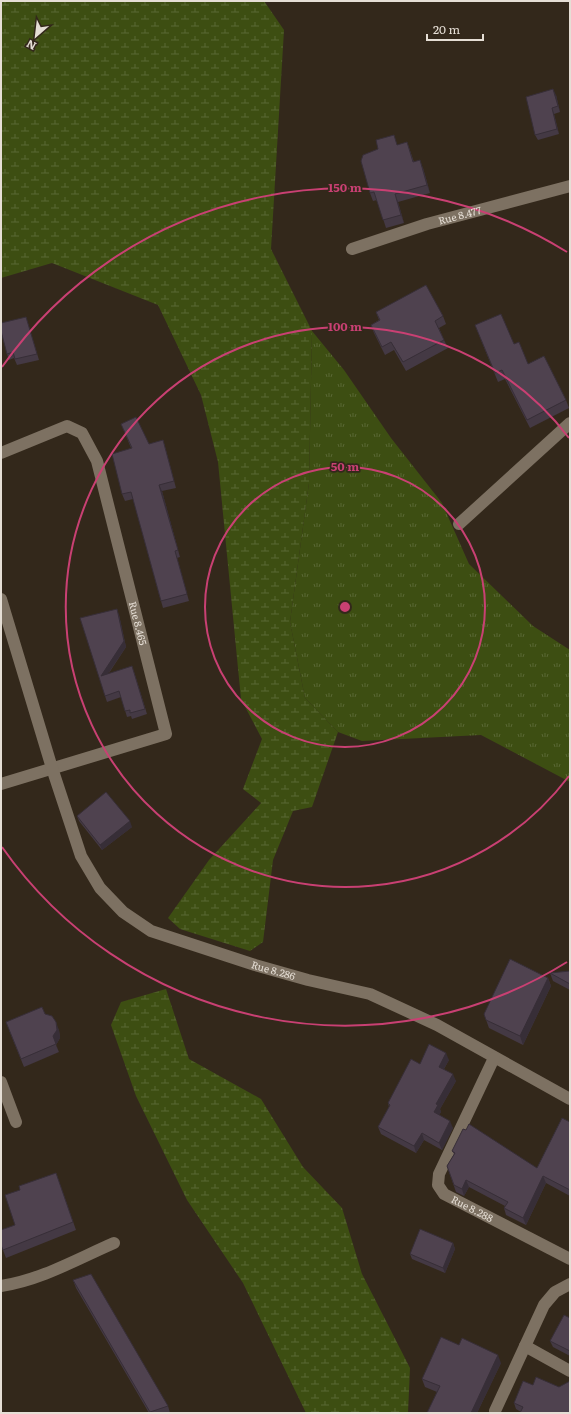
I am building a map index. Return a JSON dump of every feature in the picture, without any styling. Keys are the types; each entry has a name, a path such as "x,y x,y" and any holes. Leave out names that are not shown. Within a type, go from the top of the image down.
{"street":[{"name":"Rue 8.477","path":"352,249 427,224 569,189"},
{"path":"459,524 570,423"},
{"name":"Rue 8.465","path":"1,453 67,426 82,432 97,461 166,734 1,784"},
{"name":"Rue 8.286","path":"1,599 52,768 81,856 100,888 123,912 151,931 254,965 308,980 370,994 437,1025 570,1099"},
{"name":"Rue 8.288","path":"494,1058 439,1174 438,1185 444,1194 570,1259"},
{"path":"1,1082 16,1122"},
{"path":"1,1286 17,1284 50,1272 114,1243"},
{"path":"494,1411 526,1346 544,1305 556,1292 570,1284"},
{"path":"526,1346 570,1371"}],"green space":[{"path":"1,1 264,1 284,30 271,249 312,331 309,483 290,622 305,698 338,732 312,807 293,811 273,860 263,942 250,951 180,929 168,918 209,860 261,803 243,789 262,739 241,699 218,462 201,395 158,305 52,263 1,278"},
{"path":"312,331 344,370 391,438 442,503 469,564 533,626 570,650 570,782 481,735 362,741 338,732 305,698 290,622 309,483"},
{"path":"166,989 189,1059 261,1099 303,1167 342,1208 362,1274 410,1368 408,1413 306,1413 243,1283 187,1200 136,1096 111,1025 121,1002"}],"building":[{"path":"553,89 558,106 552,108 557,129 535,135 526,97"},
{"path":"394,135 397,145 407,142 413,162 420,160 427,185 395,194 401,215 383,220 374,192 370,193 361,161 363,155 378,149 376,140"},
{"path":"426,285 443,316 435,321 444,340 403,362 391,342 382,347 371,325 380,320 376,312"},
{"path":"501,314 514,344 519,342 528,364 544,356 566,400 527,420 502,370 495,373 475,325"},
{"path":"26,317 37,354 15,359 13,352 7,354 1,331 1,323"},
{"path":"136,417 149,444 163,440 174,481 159,485 178,550 175,551 187,594 161,601 131,492 122,494 112,454 132,448 121,424"},
{"path":"117,609 124,641 101,676 132,666 145,709 130,713 130,710 125,711 119,691 105,696 80,618"},
{"path":"106,792 130,821 100,845 77,816"},
{"path":"510,959 548,978 520,1036 486,1020 484,1014"},
{"path":"570,971 570,984 550,973"},
{"path":"42,1007 45,1014 52,1016 56,1022 57,1030 53,1036 56,1044 21,1059 6,1022"},
{"path":"429,1044 446,1053 439,1067 453,1074 436,1104 438,1105 434,1112 450,1121 439,1143 422,1133 414,1146 378,1127 390,1105 388,1103 411,1059 420,1064"},
{"path":"562,1118 570,1122 570,1190 543,1176 523,1218 504,1208 508,1202 466,1180 462,1189 454,1185 447,1166 455,1153 452,1151 463,1129 466,1130 469,1124 537,1168"},
{"path":"56,1173 73,1222 3,1250 1,1245 1,1230 15,1225 5,1195 20,1190 19,1186"},
{"path":"420,1229 453,1243 443,1268 410,1254"},
{"path":"91,1274 168,1406 150,1412 73,1280"},
{"path":"564,1315 570,1318 570,1351 550,1341"},
{"path":"441,1337 459,1345 462,1338 498,1355 471,1413 427,1413 440,1386 422,1379"},
{"path":"536,1377 559,1387 570,1381 570,1413 520,1413 523,1407 514,1403 523,1381 533,1385"}]}
